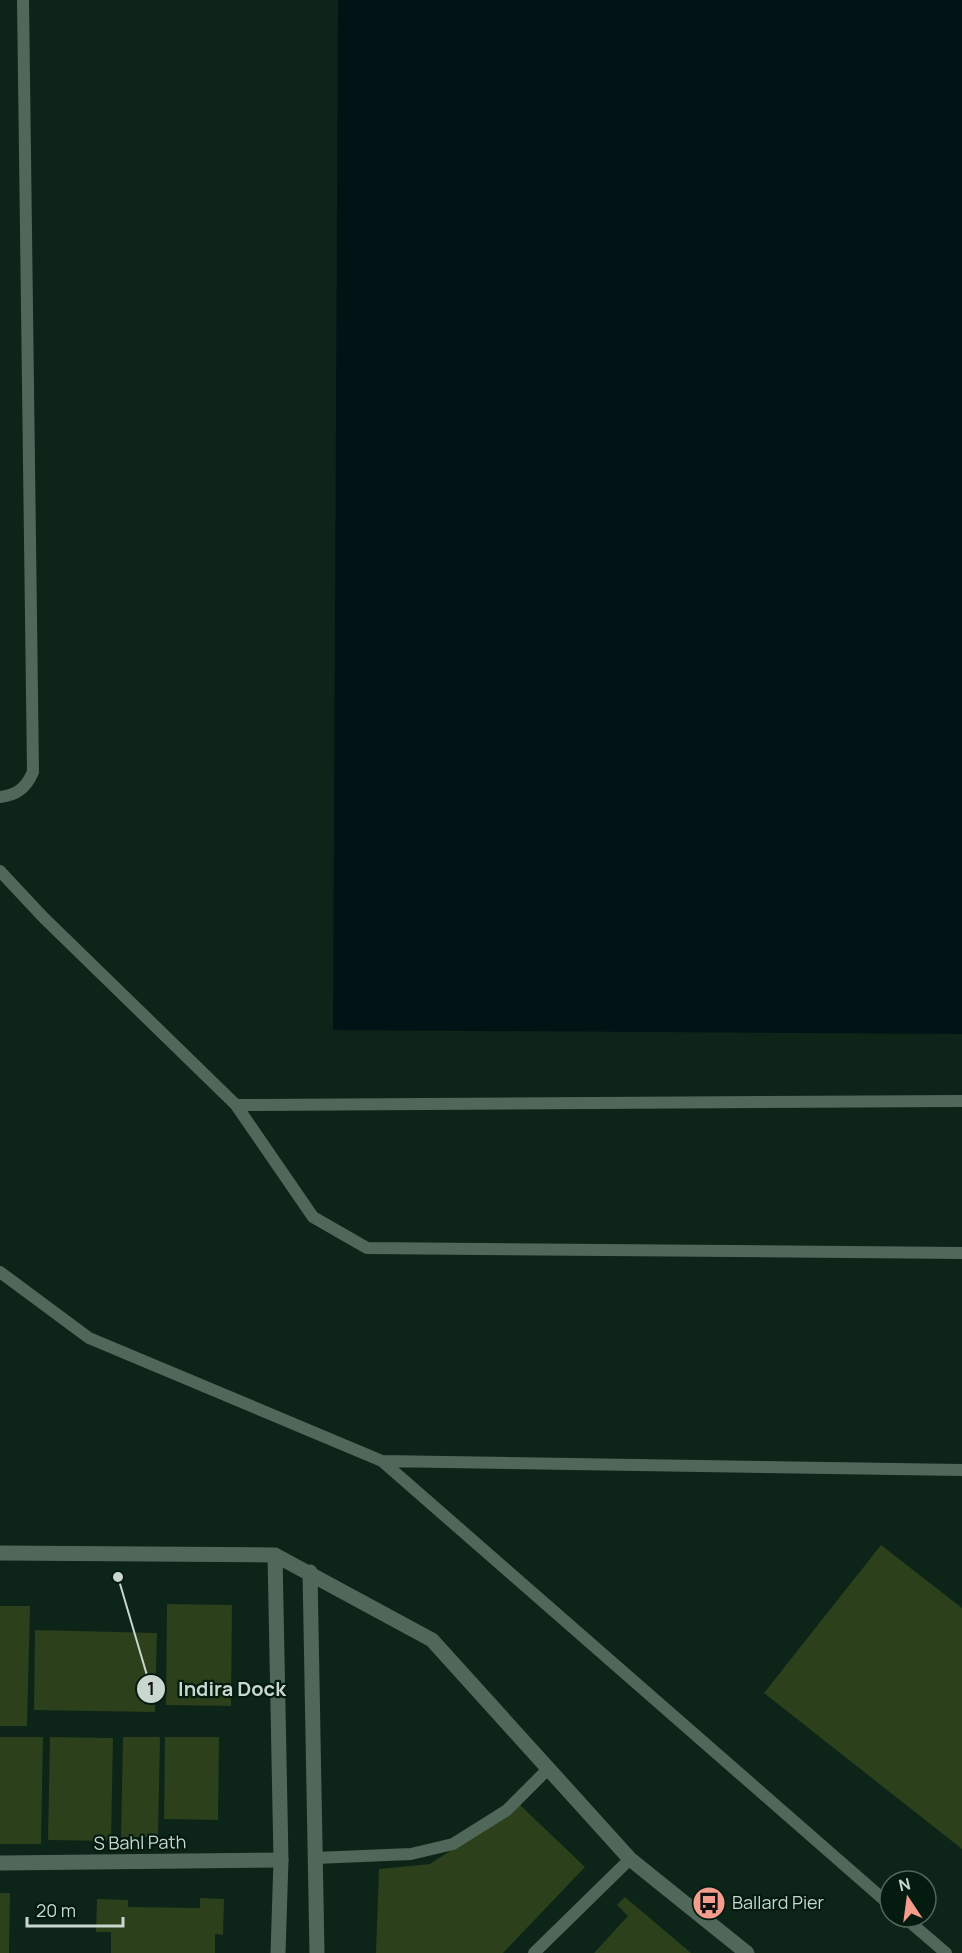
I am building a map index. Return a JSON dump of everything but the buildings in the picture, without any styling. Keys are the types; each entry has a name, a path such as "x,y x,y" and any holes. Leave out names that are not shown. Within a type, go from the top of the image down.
{"street":[{"path":"0,1553 275,1555 310,1572 432,1640 630,1859 747,1953"},
{"path":"275,1555 281,1860 278,1953"},
{"path":"310,1572 317,1953"},
{"name":"S Bahl Path","path":"0,1863 281,1860"}],"lane":[{"path":"0,797 19,792 29,783 33,772 23,0"},
{"path":"0,871 43,917 236,1105 313,1217 368,1248 962,1253"},
{"path":"236,1105 962,1101"},
{"path":"0,1272 89,1338 382,1461 878,1895"},
{"path":"382,1461 962,1470"},
{"path":"315,1858 411,1854 453,1844 507,1810 549,1768"},
{"path":"534,1953 630,1859"},
{"path":"918,1929 946,1953"}],"shaded area":[{"path":"338,0 962,0 962,1034 333,1030"}],"place":[{"name":"Indira Dock","path":"118,1577"},
{"name":"Ballard Pier","path":"709,1903"}]}
